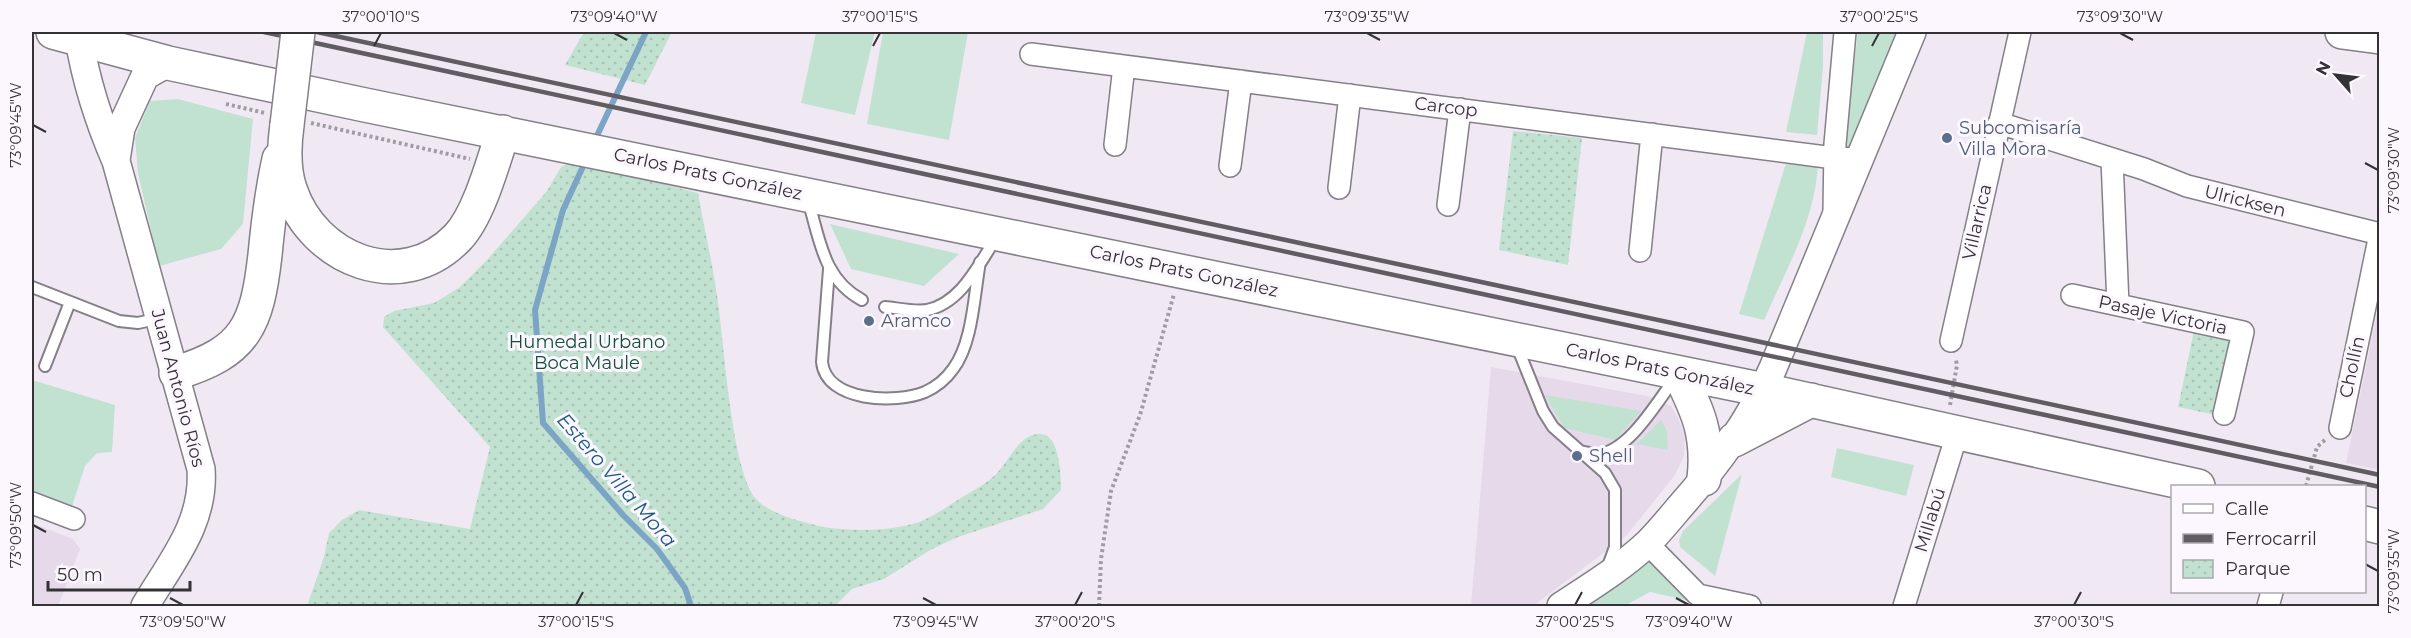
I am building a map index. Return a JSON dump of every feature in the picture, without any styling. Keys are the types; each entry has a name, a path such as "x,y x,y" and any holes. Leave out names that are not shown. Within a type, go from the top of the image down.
{"main road":[{"path":"298,32 284,158 289,188 302,216 311,228 347,257 391,267 406,265 435,255 459,237 472,218 503,132"},
{"path":"2342,32 2379,37"},
{"name":"Juan Antonio Ríos","path":"66,35 168,63"},
{"name":"Carlos Prats González","path":"168,63 1764,390 2193,485"},
{"path":"176,373 207,362 228,349 237,341 252,319 261,290 271,200 286,134"},
{"path":"1679,373 1695,404 1704,433 1704,479"},
{"path":"1734,440 1811,400"}],"street":[{"path":"1561,606 1604,578 1647,543 1704,479 1734,440 1764,390 1834,222 1847,158 1845,32"},
{"path":"1847,158 1912,32"},
{"name":"Villarrica","path":"1951,341 2020,32"},
{"name":"Juan Antonio Ríos","path":"66,35 84,68 103,130 116,161 201,469 201,497 193,525 145,606"},
{"name":"Carcop","path":"1031,54 1847,158"},
{"name":"Juan Antonio Ríos","path":"116,161 121,128 145,76 168,63"},
{"path":"1115,145 1125,66"},
{"path":"1230,166 1241,81"},
{"path":"1339,188 1350,95"},
{"path":"1448,205 1460,109"},
{"name":"Ulricksen","path":"2000,123 2144,169 2187,186 2379,234"},
{"path":"1640,251 1652,134"},
{"path":"2112,159 2118,304"},
{"name":"Chollín","path":"2340,428 2379,234"},
{"name":"Pasaje Victoria","path":"2072,295 2243,332 2224,414"},
{"name":"Millabú","path":"1904,606 1945,431"},
{"path":"32,503 74,519"},
{"path":"1647,543 1696,601 1750,606"}],"lane":[{"path":"807,194 829,269 841,286 862,300"},
{"path":"885,307 926,310 946,303 961,290 999,233"},
{"path":"829,269 822,362 824,374 835,386 856,394 899,398 924,392 936,386 955,367 967,338 980,262"},
{"path":"32,286 126,322 138,323 160,318"},
{"path":"45,366 70,302"},
{"path":"1513,339 1543,411 1553,427 1605,473 1614,490 1615,547 1604,578"},
{"path":"1579,451 1598,454 1616,448 1627,440 1679,373"}],"path":[{"path":"1099,606 1101,559 1111,491 1140,415 1180,270"},
{"path":"1945,431 1935,413 1948,416 1957,365 1951,341"},
{"path":"2306,485 2317,447 2340,428"}],"shaded area":[{"path":"2379,303 2379,470 2346,463"},
{"path":"1491,367 1652,397 1671,406 1685,438 1684,456 1675,475 1626,536 1533,606 1471,606"},
{"path":"32,523 73,539 80,549 58,606 32,606"}],"green space":[{"path":"584,32 672,32 645,85 565,65"},
{"path":"816,32 875,32 855,115 801,103"},
{"path":"883,32 968,32 949,140 867,124"},
{"path":"1807,32 1823,32 1823,67 1817,135 1786,132"},
{"path":"1858,32 1897,32 1856,152 1843,151"},
{"path":"178,99 253,119 243,224 221,249 159,266 138,173 135,138 150,101"},
{"path":"1513,131 1582,138 1568,265 1499,250"},
{"path":"1787,160 1818,165 1816,185 1798,244 1764,320 1739,314"},
{"name":"Humedal Urbano Boca Maule","path":"573,161 698,193 717,295 730,403 740,461 747,484 756,499 769,509 811,524 831,528 873,530 915,523 935,514 985,483 998,472 1021,442 1041,434 1047,436 1056,448 1060,466 1061,490 1043,509 958,537 932,549 884,579 852,589 835,606 307,606 324,557 329,533 342,520 359,510 470,529 490,447 383,327 384,317 394,311 434,303 460,287 487,260 547,191 561,167"},
{"path":"830,224 959,254 924,286 851,269"},
{"path":"2195,326 2237,336 2220,416 2178,407"},
{"path":"32,380 115,405 112,452 97,453 85,466 70,513 32,499"},
{"path":"1545,395 1641,411 1615,440 1564,428"},
{"path":"1661,420 1667,431 1668,450 1637,444"},
{"path":"1837,448 1914,465 1906,496 1831,477"},
{"path":"1742,474 1715,576 1680,547 1679,540 1683,531"},
{"path":"1656,561 1690,595 1686,600 1650,592 1624,606 1582,606 1640,564"}],"waterway":[{"name":"Estero Villa Mora","path":"594,142 646,32"},
{"name":"Estero Villa Mora","path":"586,160 563,210 535,310 543,423 623,515 657,549 685,588 691,606"}],"railway":[{"path":"264,32 2380,487"},
{"path":"317,32 2380,475"}],"place":[{"name":"Subcomisaría Villa Mora","path":"1947,138"},
{"name":"Aramco","path":"869,321"},
{"name":"Shell","path":"1577,456"}]}
